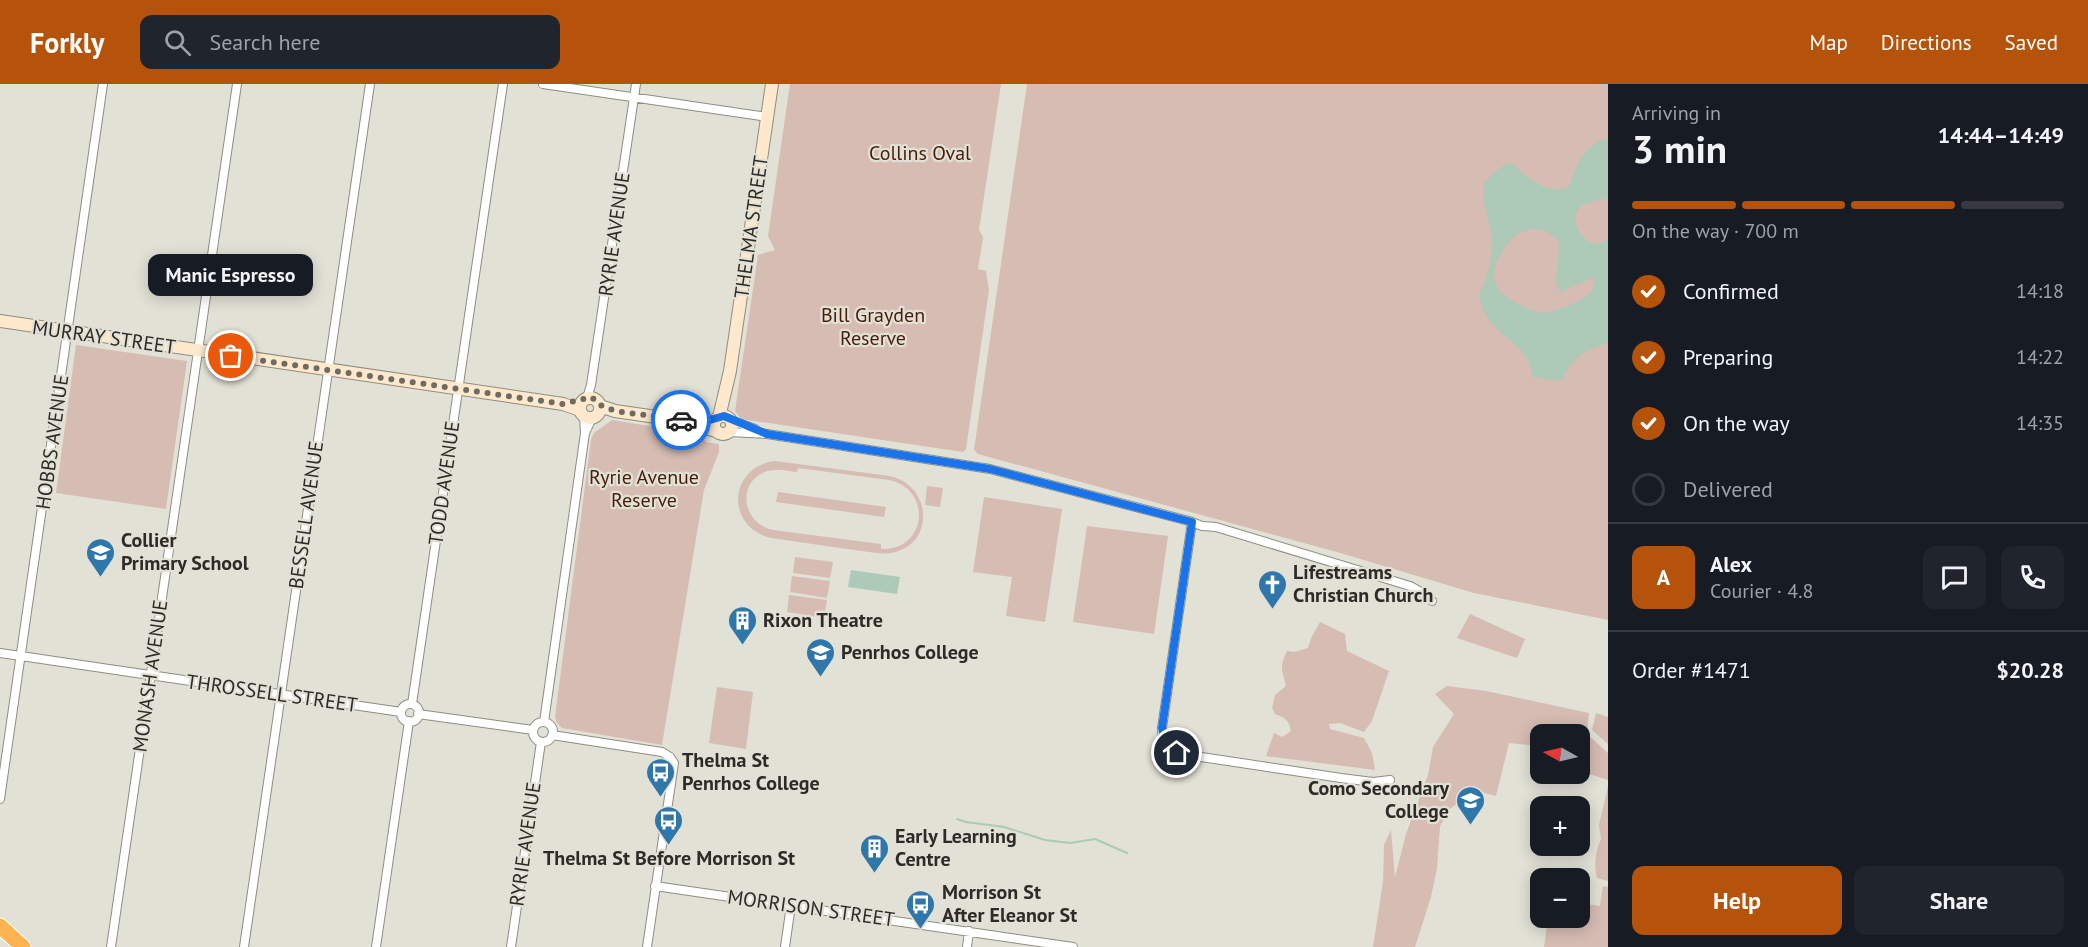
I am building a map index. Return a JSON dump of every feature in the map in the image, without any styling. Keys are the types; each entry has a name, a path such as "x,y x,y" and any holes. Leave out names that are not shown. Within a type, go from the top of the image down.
{"highway":[{"path":"0,926 22,947"}],"main road":[{"name":"THELMA STREET","path":"723,423 772,84"},
{"name":"MURRAY STREET","path":"0,321 590,407"},
{"path":"590,407 684,421 723,423"}],"street":[{"name":"HOBBS AVENUE","path":"0,799 103,84"},
{"name":"MONASH AVENUE","path":"111,947 237,84"},
{"name":"BESSELL AVENUE","path":"244,947 370,84"},
{"name":"TODD AVENUE","path":"412,704 503,84"},
{"path":"543,84 767,117"},
{"name":"RYRIE AVENUE","path":"590,407 591,385 636,84"},
{"path":"544,722 590,407"},
{"path":"723,423 767,434 990,469 1216,528 1410,586 1432,602"},
{"path":"1192,522 1162,728 1162,737 1168,747 1181,754 1341,778 1373,782 1390,780"},
{"name":"THROSSELL STREET","path":"0,653 401,712"},
{"path":"412,704 417,707 418,714 414,720 409,721 402,717 401,712 405,705 412,704"},
{"path":"418,714 533,730"},
{"path":"376,947 409,721"},
{"path":"544,722 552,728 552,735 549,740 541,742 536,739 533,730 538,723 544,722"},
{"path":"552,735 662,752 674,763 647,947"},
{"name":"RYRIE AVENUE","path":"511,947 541,742"},
{"name":"MORRISON STREET","path":"656,886 1073,947"},
{"path":"785,947 791,905"},
{"path":"967,947 969,931"}],"green space":[{"name":"Bill Grayden Reserve","path":"790,84 1001,84 979,230 983,237 978,269 986,271 989,290 966,449 963,452 741,419 735,411 758,255 775,250 768,236"},
{"path":"1027,84 1608,84 1608,620 1474,593 1337,552 978,454 974,450"},
{"path":"76,345 187,361 166,509 56,493"},
{"name":"Ryrie Avenue Reserve","path":"612,420 699,434 706,442 719,444 719,452 704,490 662,745 562,728 555,717 591,440 594,433"},
{"path":"775,461 890,476 904,482 914,491 921,503 923,515 921,528 915,539 905,548 891,553 872,553 771,538 756,532 746,522 740,510 738,498 741,485 748,474 759,466","holes":["798,468 889,480 903,486 913,495 918,507 919,519 915,531 908,540 896,547 881,549 881,544 773,530 762,526 754,519 746,501 751,483 758,476 772,470 797,472"]},
{"path":"927,486 943,488 940,507 925,505"},
{"path":"778,492 886,507 884,517 776,502"},
{"path":"984,497 1062,509 1045,622 1006,616 1012,577 973,572"},
{"path":"1087,526 1168,536 1154,634 1073,622"},
{"path":"795,557 833,562 830,578 793,573"},
{"path":"792,576 830,581 827,598 790,592"},
{"path":"789,595 827,600 824,618 787,612"},
{"path":"1470,614 1525,639 1517,658 1457,638"},
{"path":"1320,622 1345,634 1347,651 1389,671 1372,721 1364,732 1340,723 1329,724 1330,729 1364,738 1372,753 1375,770 1266,756 1274,733 1282,737 1291,731 1287,722 1275,714 1272,708 1275,695 1286,686 1282,668 1284,657 1287,651 1294,652 1308,648"},
{"path":"1447,686 1486,691 1589,713 1588,724 1530,724 1530,745 1509,743 1496,796 1474,790 1450,809 1440,826 1437,868 1431,897 1415,947 1373,947 1383,882 1384,845 1391,830 1395,877 1406,834 1428,775 1433,747 1454,714 1435,694"},
{"path":"717,687 753,692 746,749 709,743"},
{"path":"1596,713 1608,717 1608,744 1592,730"},
{"path":"1590,737 1608,753 1608,780 1590,774"},
{"path":"1608,786 1608,881 1597,878 1595,864 1601,839 1599,825"},
{"path":"1603,886 1608,887 1608,947 1544,947 1547,928 1590,928 1590,904 1600,906"}],"shaded area":[{"path":"1608,139 1608,198 1583,205 1575,218 1578,230 1586,240 1597,244 1608,240 1608,342 1583,353 1571,364 1560,381 1532,377 1530,365 1525,356 1490,321 1481,303 1480,292 1487,276 1492,240 1484,200 1484,185 1489,177 1508,163 1540,185 1552,189 1564,188 1569,186 1582,156 1593,145","holes":["1532,229 1544,230 1559,242 1556,283 1560,292 1594,277 1594,286 1586,297 1567,306 1542,313 1516,303 1498,288 1495,283 1494,270 1504,249 1517,235"]},
{"path":"851,570 900,577 897,594 848,587"}],"waterway":[{"path":"957,819 1004,827 1045,840 1070,843 1095,839 1127,853"}],"way so far":[{"path":"231,356 563,404 591,397 600,405 615,411 681,420"}],"place":[{"name":"Manic Espresso","path":"231,356"},
{"name":"Collier Primary School","path":"100,578"},
{"name":"Lifestreams Christian Church","path":"1272,610"},
{"name":"Rixon Theatre","path":"742,646"},
{"name":"Penrhos College","path":"820,678"},
{"name":"Thelma St Penrhos College","path":"661,798"},
{"name":"Como Secondary College","path":"1470,826"},
{"name":"Thelma St Before Morrison St","path":"669,846"},
{"name":"Early Learning Centre","path":"874,874"},
{"name":"Morrison St After Eleanor St","path":"921,930"}],"route":[{"path":"681,420 706,421 724,416 767,434 990,469 1192,522 1162,728 1162,737 1166,744 1177,753"}],"park label":[{"name":"Collins Oval","path":"920,153"}]}
